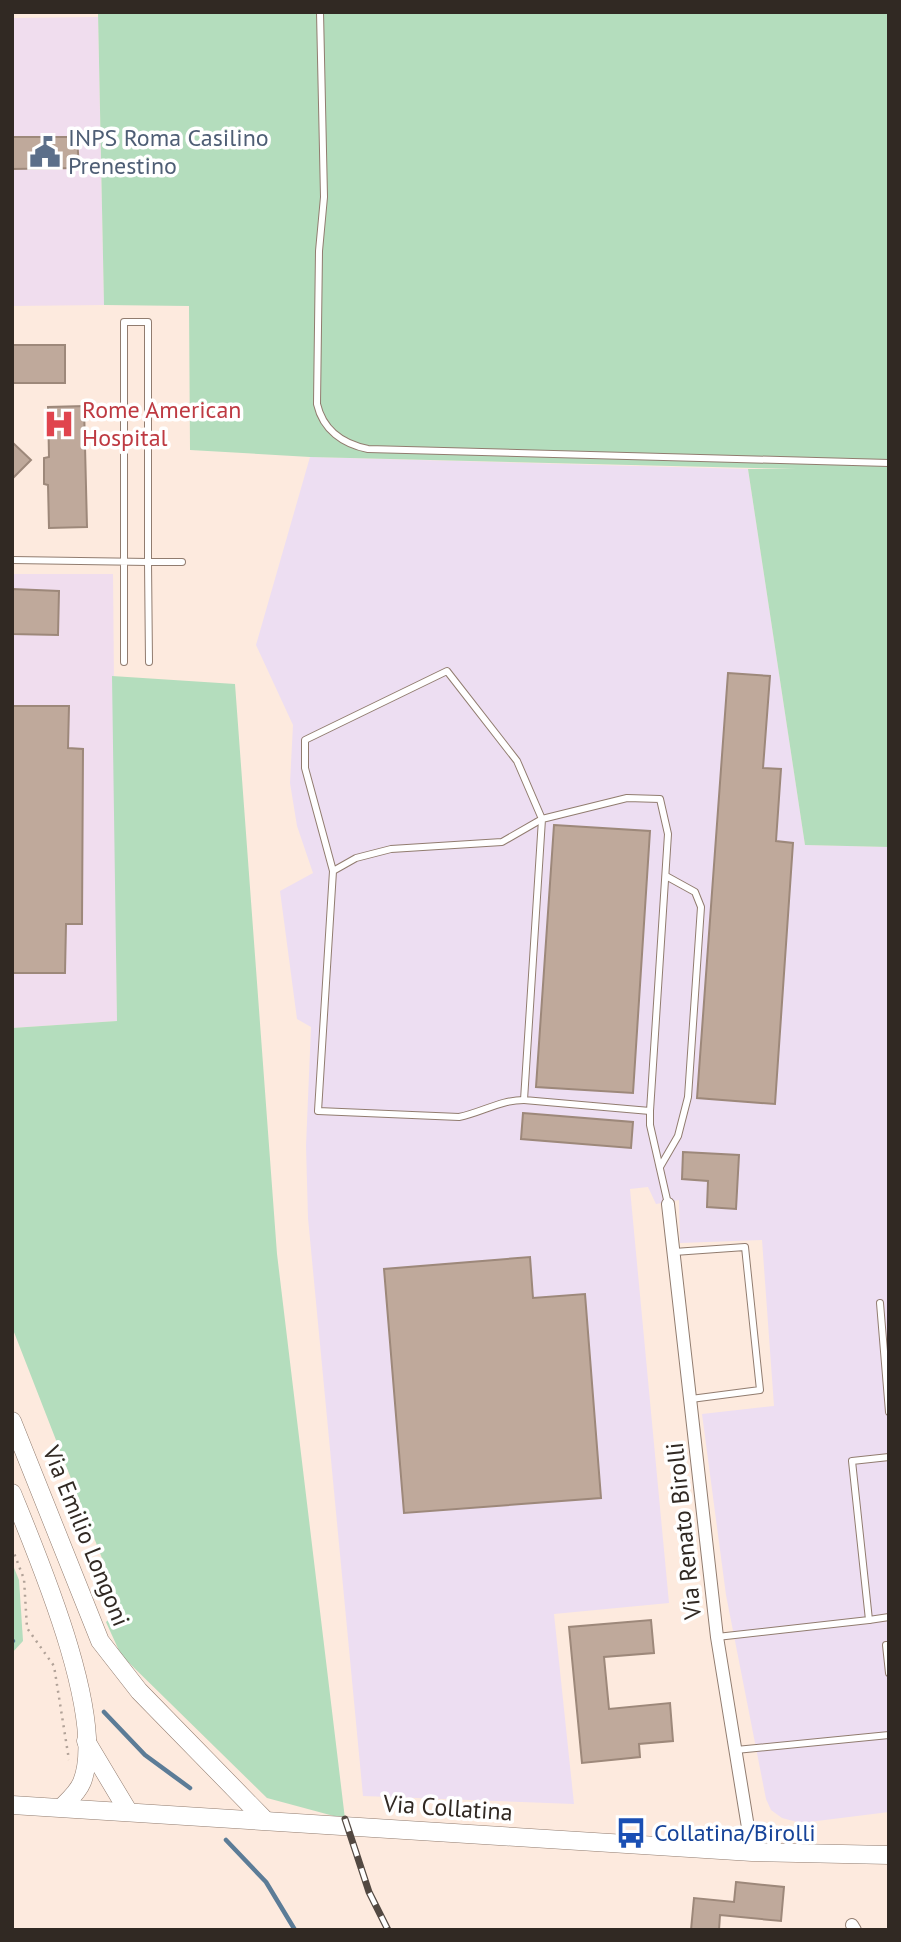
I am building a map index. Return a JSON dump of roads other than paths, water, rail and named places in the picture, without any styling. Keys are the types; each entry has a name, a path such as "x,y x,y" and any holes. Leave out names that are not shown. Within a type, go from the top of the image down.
{"street":[{"name":"Via Renato Birolli","path":"668,1204 717,1637 752,1852"},
{"name":"Via Emilio Longoni","path":"12,1421 100,1641 139,1690 265,1820"},
{"path":"12,1493 51,1590 68,1645 86,1741 83,1780 62,1807"},
{"path":"86,1741 128,1811"},
{"name":"Via Collatina","path":"12,1805 752,1852 886,1853"}],"lane":[{"path":"320,12 324,197 320,251 317,404 321,418 333,433 348,443 368,449 889,463"},
{"path":"124,662 124,322 148,322 149,662"},
{"path":"12,560 181,562"},
{"path":"524,1100 542,819 517,761 447,671 304,740 305,768 333,872 318,1111 459,1117 478,1113 505,1100 650,1111"},
{"path":"333,872 356,858 391,849 502,842 542,819 627,798 660,799 668,834 650,1125 668,1204"},
{"path":"660,1167 678,1136 688,1097 701,907 695,892 666,876"},
{"path":"674,1252 745,1247 760,1390 691,1399"},
{"path":"880,1303 889,1412"},
{"path":"869,1620 852,1461 889,1457"},
{"path":"717,1637 889,1617"},
{"path":"889,1645 886,1645 889,1673"},
{"path":"734,1751 889,1735"}],"waterway":[{"path":"104,1712 145,1755 190,1788"},
{"path":"226,1840 266,1882 295,1930"}],"railway":[{"path":"345,1819 369,1892 388,1930"}],"place":[{"name":"INPS Roma Casilino Prenestino","path":"45,152"},
{"name":"Rome American Hospital","path":"59,424"},
{"name":"Collatina/Birolli","path":"631,1833"}]}
